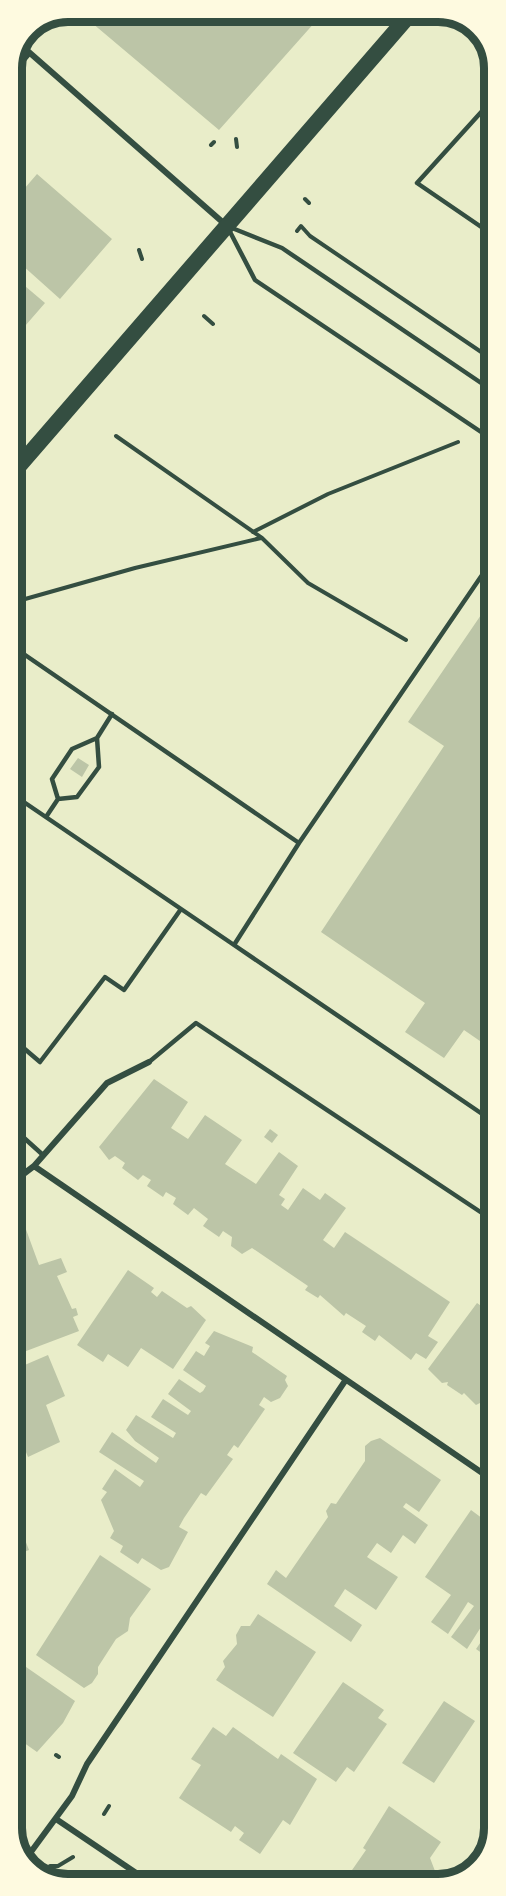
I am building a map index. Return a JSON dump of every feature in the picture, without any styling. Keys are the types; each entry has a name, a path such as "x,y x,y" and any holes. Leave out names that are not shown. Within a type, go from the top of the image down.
{"highway":[{"path":"23,461 403,23"}],"street":[{"path":"27,50 227,226"},
{"path":"23,1174 34,1166 106,1083 149,1062"},
{"path":"34,1166 484,1474"},
{"path":"31,1853 72,1796 87,1764 345,1381"},
{"path":"56,1819 136,1873"}],"lane":[{"path":"23,61 30,53"},
{"path":"484,109 417,183 484,229"},
{"path":"227,226 282,248 484,385"},
{"path":"227,226 255,280 484,434"},
{"path":"234,945 299,843 484,571"},
{"path":"23,653 299,843"},
{"path":"58,799 52,779 72,749 97,738 112,714"},
{"path":"58,799 78,797 99,767 97,738"},
{"path":"46,817 58,799"},
{"path":"23,801 484,1115"},
{"path":"23,1048 40,1062 105,977 124,990 181,909"},
{"path":"149,1062 196,1023 484,1214"},
{"path":"23,1137 43,1155"}],"path":[{"path":"236,139 237,147"},
{"path":"305,199 309,203"},
{"path":"297,231 301,226 310,236 484,354"},
{"path":"139,250 142,259"},
{"path":"204,316 213,324"},
{"path":"116,436 262,538 308,583 406,640"},
{"path":"253,532 328,494 461,440"},
{"path":"23,601 135,568 262,538"},
{"path":"104,1814 109,1806"},
{"path":"58,1866 73,1857"}],"building":[{"path":"91,22 315,23 219,130"},
{"path":"37,174 112,239 60,299 23,266 23,190"},
{"path":"23,284 45,303 23,328"},
{"path":"483,612 484,1044 464,1030 444,1058 405,1032 425,1003 321,932 444,746 408,722"},
{"path":"78,758 89,765 82,777 70,769"},
{"path":"154,1079 188,1102 171,1128 188,1139 205,1115 242,1140 225,1164 256,1184 279,1152 298,1166 279,1195 285,1199 281,1205 288,1210 303,1188 320,1200 325,1193 346,1208 323,1240 334,1248 345,1232 450,1302 428,1336 438,1342 426,1359 416,1353 411,1360 379,1335 375,1341 362,1332 366,1326 346,1313 344,1316 320,1295 318,1298 305,1290 308,1286 252,1248 242,1254 231,1246 232,1237 223,1231 219,1237 203,1226 208,1219 194,1208 188,1215 173,1204 176,1198 166,1192 163,1197 147,1186 151,1180 143,1175 138,1180 122,1168 125,1163 115,1156 109,1160 99,1147"},
{"path":"270,1129 278,1135 272,1143 264,1137"},
{"path":"23,1224 39,1265 61,1258 67,1272 57,1276 72,1309 76,1308 78,1315 73,1317 79,1331 23,1352"},
{"path":"128,1270 154,1288 151,1292 157,1297 162,1291 187,1308 191,1306 206,1320 173,1369 141,1348 128,1367 108,1354 103,1362 77,1345"},
{"path":"477,1303 484,1308 484,1406 480,1403 476,1405 464,1393 462,1395 447,1385 448,1382 442,1383 428,1369"},
{"path":"214,1331 253,1347 252,1352 287,1376 285,1380 288,1386 280,1398 271,1402 264,1397 259,1405 265,1409 238,1448 234,1445 227,1455 233,1459 206,1496 201,1493 184,1518 179,1527 188,1532 169,1567 161,1570 142,1558 138,1564 120,1552 123,1546 110,1538 114,1531 101,1500 107,1492 102,1489 115,1469 140,1487 144,1481 99,1452 112,1432 156,1463 159,1458 135,1441 126,1430 136,1415 173,1438 176,1433 151,1417 163,1399 188,1415 191,1411 168,1394 179,1379 200,1393 203,1391 206,1386 183,1370 196,1351 204,1356 210,1346 205,1343"},
{"path":"48,1355 65,1396 46,1405 60,1442 28,1457 23,1445 23,1366"},
{"path":"380,1438 441,1480 419,1512 406,1503 403,1507 428,1525 415,1544 403,1535 391,1553 377,1543 367,1557 398,1577 376,1610 345,1589 334,1606 362,1625 351,1642 267,1584 276,1570 286,1578 328,1517 326,1511 331,1503 336,1504 365,1461 365,1446"},
{"path":"471,1510 484,1520 484,1622 467,1649 451,1637 474,1606 468,1602 448,1634 431,1622 451,1595 425,1577"},
{"path":"23,1535 29,1550 23,1552"},
{"path":"100,1555 151,1589 130,1618 128,1631 116,1639 98,1667 98,1674 92,1683 84,1688 36,1655"},
{"path":"258,1614 316,1652 273,1717 216,1680 225,1667 223,1661 237,1644 236,1635 241,1626 250,1626"},
{"path":"484,1637 484,1655 476,1649"},
{"path":"23,1665 75,1701 63,1723 37,1752 23,1742"},
{"path":"343,1682 384,1710 378,1718 387,1724 354,1772 347,1767 336,1782 293,1753"},
{"path":"444,1701 475,1721 434,1783 402,1763"},
{"path":"213,1727 226,1736 233,1727 278,1759 281,1754 317,1779 290,1825 283,1820 260,1854 239,1840 244,1833 235,1826 231,1832 179,1798 201,1765 191,1759"},
{"path":"389,1806 441,1842 430,1858 435,1871 433,1874 349,1874 366,1850 363,1848"}]}
